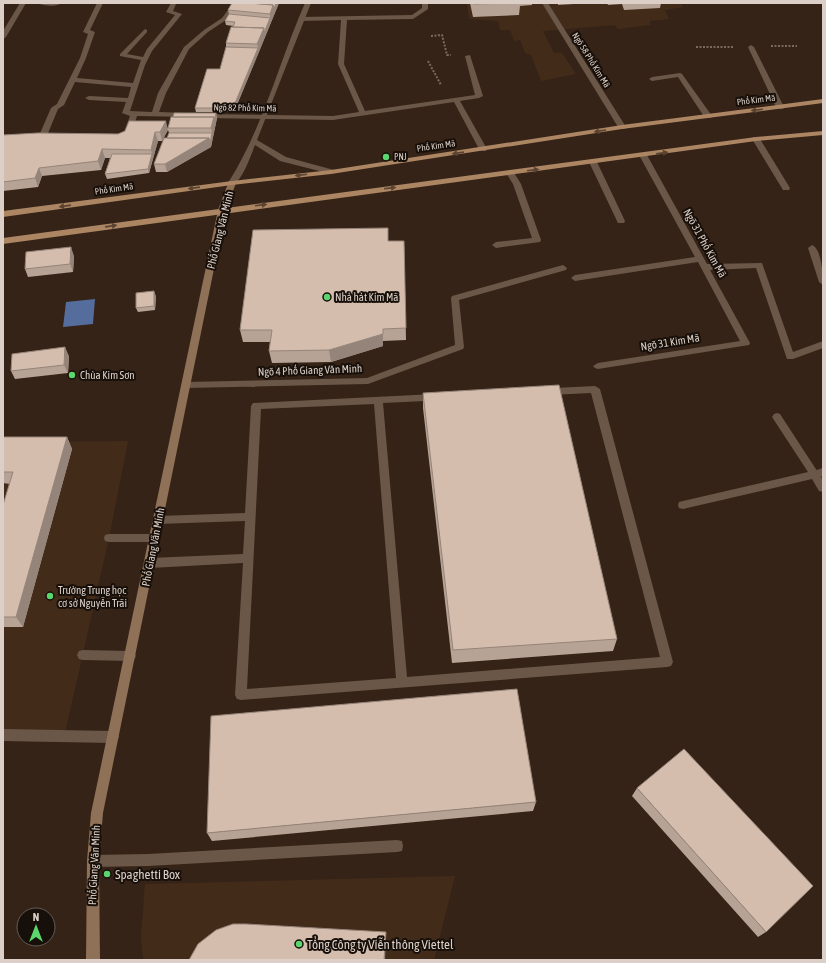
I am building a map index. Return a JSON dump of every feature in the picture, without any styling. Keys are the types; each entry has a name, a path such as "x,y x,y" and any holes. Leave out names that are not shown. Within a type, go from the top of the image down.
{"main road":[{"name":"Phố Kim Mã","path":"3,214 232,183 331,172 483,150 622,127 823,101"},
{"path":"3,241 222,210 644,156 756,139 823,133"},
{"name":"Phố Giang Văn Minh","path":"93,960 93,861 97,813 222,210 232,183"}],"street":[{"path":"3,37 23,3"},
{"path":"42,3 57,4"},
{"path":"42,138 54,108 60,105 83,58 92,32 86,32 100,3"},
{"path":"155,115 162,93 186,48 206,31 224,19 236,3"},
{"name":"Phố Giang Văn Minh","path":"232,183 242,167 263,118 308,3"},
{"path":"301,19 412,17 425,9 425,3"},
{"name":"Ngõ 58 Phố Kim Mã","path":"544,3 622,127"},
{"path":"124,140 134,114 126,113 145,59 157,39 179,14 169,12 173,4"},
{"path":"344,19 341,64 363,114"},
{"path":"145,31 122,55 145,59"},
{"path":"751,47 780,107"},
{"name":"Ngõ 82 Phố Kim Mã","path":"134,114 263,118 333,118 453,101 480,96 468,56"},
{"path":"652,79 680,76 708,116"},
{"path":"72,80 136,85"},
{"path":"89,98 130,100"},
{"path":"453,101 483,150"},
{"path":"756,139 786,188"},
{"path":"253,141 283,159 331,172"},
{"name":"Ngõ 31 Phố Kim Mã","path":"644,156 706,267 746,343"},
{"path":"593,162 621,221"},
{"path":"496,245 537,240 516,184 510,173"},
{"path":"812,248 823,282"},
{"path":"575,278 701,259"},
{"path":"706,267 759,265 790,357 823,344"},
{"name":"Ngõ 4 Phố Giang Văn Minh","path":"186,385 368,381 460,347 455,298 563,268"},
{"name":"Ngõ 31 Kim Mã","path":"598,366 746,343"},
{"path":"595,389 667,662 241,695 256,406 378,400 595,389"},
{"path":"378,400 402,683"},
{"path":"777,417 818,473 823,488"},
{"path":"683,505 818,473"},
{"path":"158,520 250,517"},
{"path":"110,538 155,538"},
{"path":"150,563 248,558"},
{"path":"83,655 130,656"},
{"path":"3,735 113,737"},
{"path":"93,861 148,860 397,846"}],"path":[{"path":"432,36 442,36 447,55 468,56"},
{"path":"428,61 453,101"}],"shaded area":[{"path":"467,3 681,3 683,7 665,10 669,19 650,21 650,25 618,29 615,25 543,31 554,53 562,53 576,74 541,81 531,55 525,53 520,40 514,41 510,30 500,30 498,21 469,19"},
{"name":"Trường Trung học cơ sở Nguyễn Trãi","path":"128,441 109,538 63,742 3,741 3,442"},
{"path":"455,876 434,960 143,960 141,936 145,884"}],"water":[{"path":"95,299 93,324 63,327 66,302"}],"building":[{"path":"232,3 273,5 270,14 228,10"},
{"path":"250,3 276,3 274,9 273,5"},
{"path":"474,3 515,3 474,4"},
{"path":"229,14 270,18 264,33 264,28 233,27 235,22 225,21"},
{"path":"231,27 264,28 257,44 226,43"},
{"path":"226,47 258,48 233,108 195,108 207,69 220,69"},
{"path":"174,113 216,113 214,121 214,117 173,117"},
{"path":"171,117 214,117 211,128 168,128"},
{"path":"129,121 166,121 160,132 155,132 151,150 102,149 98,161 39,168 35,178 3,182 3,135 38,133 118,134 125,131"},
{"path":"169,133 212,133 210,143 209,138 167,138"},
{"path":"164,138 209,138 165,164 154,164"},
{"path":"112,154 152,154 148,169 105,174"},
{"name":"Nhà hát Kim Mã","path":"388,228 388,241 404,241 406,328 383,329 383,334 329,350 269,351 272,330 240,330 253,230"},
{"path":"71,247 70,264 25,269 26,252"},
{"path":"154,291 154,306 136,308 136,293"},
{"path":"65,347 64,365 11,371 12,354"},
{"path":"559,385 617,639 453,650 423,393"},
{"path":"3,437 67,437 16,617 3,617 3,505 13,472 3,472"},
{"path":"517,689 536,802 207,833 211,716"},
{"path":"684,749 813,886 766,932 637,788"},
{"name":"Tổng Công ty Viễn thông Viettel","path":"233,924 386,932 384,960 189,960 198,944 216,930"}],"place":[{"name":"PNJ","path":"386,157"},
{"name":"Nhà hát Kim Mã","path":"327,297"},
{"name":"Chùa Kim Sơn","path":"72,375"},
{"name":"Trường Trung học cơ sở Nguyễn Trãi","path":"50,596"},
{"name":"Spaghetti Box","path":"107,874"},
{"name":"Tổng Công ty Viễn thông Viettel","path":"299,944"}]}
